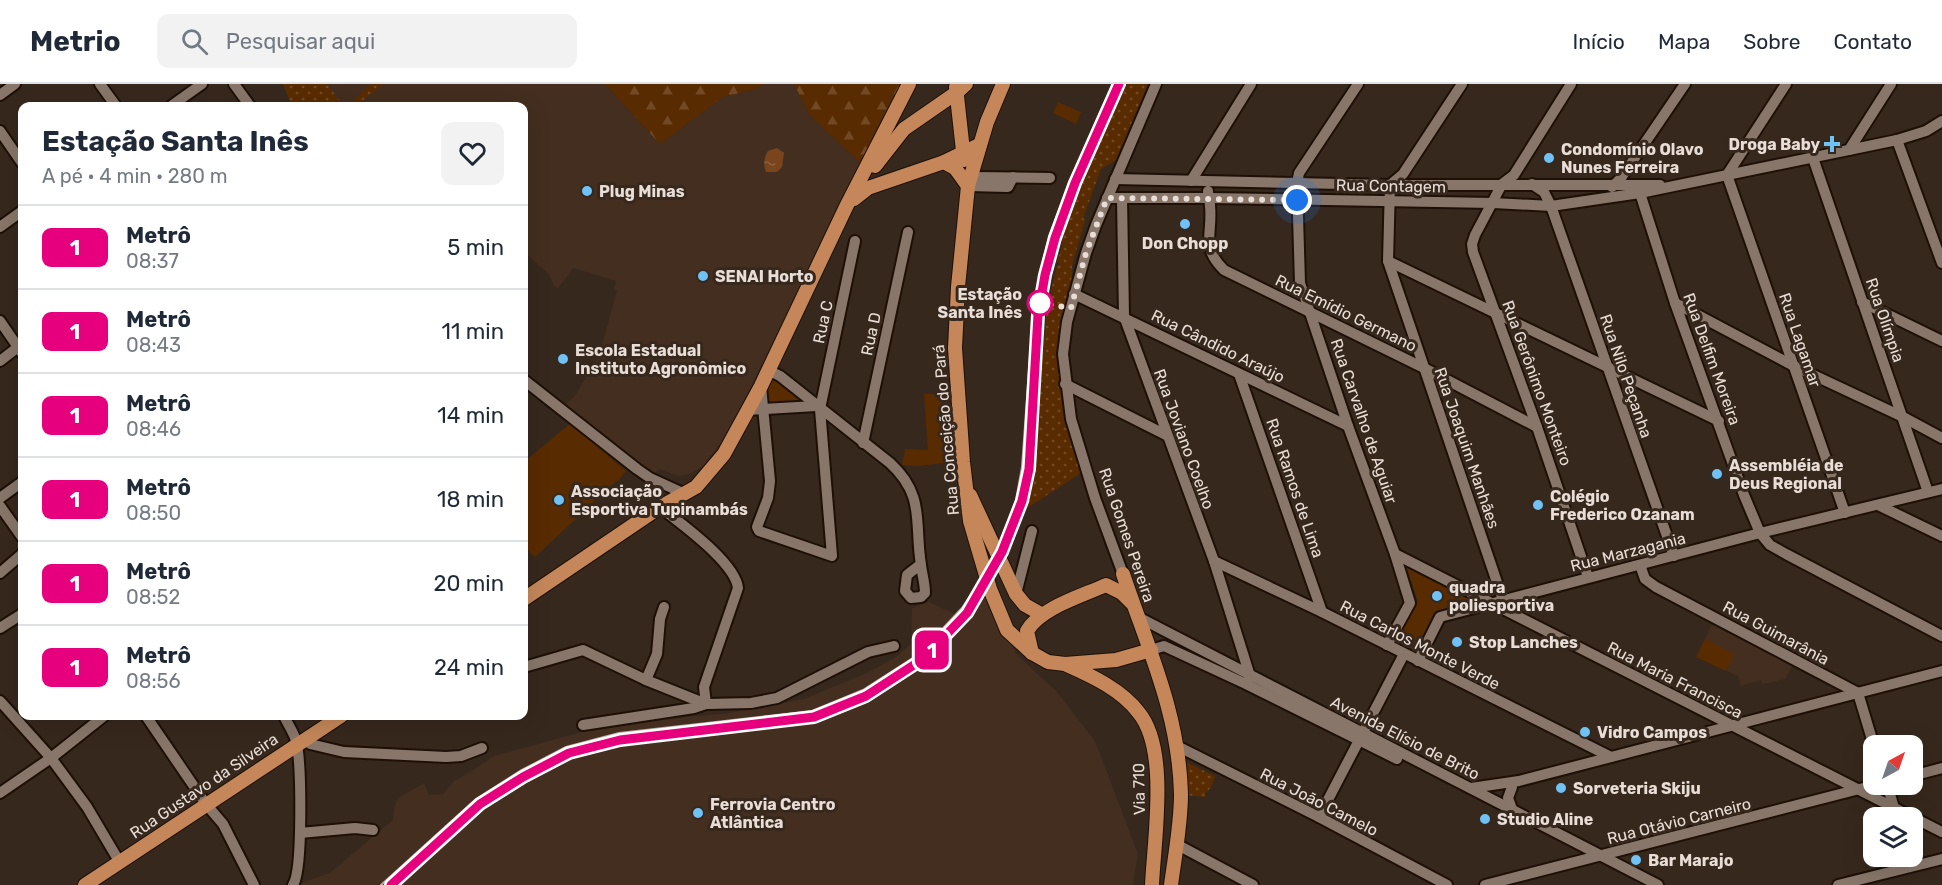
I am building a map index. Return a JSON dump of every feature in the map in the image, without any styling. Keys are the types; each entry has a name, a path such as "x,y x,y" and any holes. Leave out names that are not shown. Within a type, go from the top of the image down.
{"main road":[{"path":"528,596 660,507 696,487 724,454 761,386 909,84"},
{"name":"Rua Conceição do Pará","path":"1003,84 979,145 969,182 958,287 955,348 965,486 970,521 980,560 1007,630 1032,653"},
{"path":"850,202 904,129 959,87"},
{"path":"959,87 963,154 969,182"},
{"path":"850,202 868,188 881,182 944,162 979,145"},
{"path":"944,162 955,168 969,182"},
{"path":"965,486 1016,594 1025,605 1041,614"},
{"path":"1121,568 1106,585 1041,614 1027,631 1032,653 1048,662 1065,664 1116,660 1150,650"},
{"name":"Rua Gomes Pereira","path":"1121,568 1159,673 1177,747 1181,797 1171,885"},
{"path":"1106,585 1122,593 1135,611"},
{"name":"Via 710","path":"1065,664 1090,675 1114,691 1138,711 1147,725 1158,773 1152,885"},
{"name":"Rua Gustavo da Silveira","path":"85,885 335,720"}],"street":[{"path":"0,95 15,84"},
{"path":"100,84 113,102"},
{"path":"177,102 202,84"},
{"path":"234,84 247,102"},
{"name":"Rua Gomes Pereira","path":"1121,568 1095,498 1071,418 1065,384 1064,339 1086,253 1156,84"},
{"path":"1191,181 1251,84"},
{"path":"1390,185 1403,174 1462,84"},
{"name":"Rua Gerônimo Monteiro","path":"1571,84 1514,175 1502,184 1472,244 1588,577"},
{"path":"1588,200 1609,190 1621,178 1684,84"},
{"path":"1727,175 1786,84"},
{"path":"1849,150 1891,84"},
{"path":"1297,183 1299,173 1355,85"},
{"name":"Rua Contagem","path":"1107,198 1389,201 1551,206 1576,204 1898,140 1926,131 1942,121"},
{"path":"0,131 18,157"},
{"path":"1898,140 1942,263"},
{"name":"Rua Olímpia","path":"1813,158 1928,492"},
{"name":"Rua Lagamar","path":"1727,175 1845,513"},
{"path":"969,182 1008,187 1013,177 1050,178"},
{"name":"Rua Contagem","path":"1115,179 1390,185 1673,186"},
{"name":"Rua Emídio Germano","path":"1208,182 1209,248 1213,259 1224,270 1424,368 1537,427"},
{"name":"Rua Carvalho de Aguiar","path":"1297,183 1300,283 1410,603 1387,645"},
{"path":"1517,204 1521,193 1519,184"},
{"path":"1532,184 1544,192 1551,206"},
{"name":"Rua Joaquim Manhães","path":"1390,185 1388,261 1498,601"},
{"name":"Rua Delfim Moreira","path":"1640,193 1675,303 1744,495 1760,533"},
{"name":"Rua Joviano Coelho","path":"1122,198 1124,316 1214,561 1248,680"},
{"name":"Rua Nilo Peçanha","path":"1551,206 1674,556"},
{"path":"0,227 18,214"},
{"name":"Rua D","path":"863,443 908,232"},
{"name":"Rua C","path":"764,409 771,481 768,498 757,526 759,531 831,556 818,408 855,241"},
{"path":"1388,261 1719,421"},
{"name":"Rua Cândido Araújo","path":"1074,294 1124,316 1348,426"},
{"path":"1862,302 1942,341"},
{"path":"1675,303 1792,365 1903,417 1942,438"},
{"path":"0,321 18,344"},
{"path":"0,360 18,350"},
{"path":"768,369 890,463 906,480 918,514 921,564"},
{"name":"Rua Ramos de Lima","path":"1239,374 1322,612"},
{"path":"528,383 637,469 650,478 685,494"},
{"path":"1065,384 1166,435"},
{"path":"761,386 764,409"},
{"path":"747,410 818,408"},
{"path":"0,498 18,485"},
{"name":"Rua Marzagania","path":"1418,661 1440,617 1760,533 1942,489"},
{"path":"1878,505 1942,536"},
{"path":"0,506 18,531"},
{"path":"660,507 723,560 737,580 738,588 704,687 706,704"},
{"path":"1016,594 1032,531"},
{"path":"1760,533 1770,545 1942,636"},
{"name":"Rua Maria Francisca","path":"1395,554 1498,601 1732,726 1892,807"},
{"path":"0,573 18,557"},
{"name":"Rua Carlos Monte Verde","path":"1214,561 1322,612 1611,757"},
{"name":"Rua Guimarânia","path":"1640,565 1645,579 1656,587 1858,693"},
{"path":"646,680 657,654 660,619 664,607"},
{"name":"Avenida Elísio de Brito","path":"1135,611 1248,680 1597,857 1658,885"},
{"path":"0,628 18,617"},
{"path":"583,724 694,708 706,704 751,703 777,698 868,652 894,646"},
{"name":"Avenida Elísio de Brito","path":"1150,650 1164,646 1248,680"},
{"path":"528,666 583,650 646,680 706,704"},
{"path":"1319,817 1404,654"},
{"path":"1476,794 1942,671"},
{"path":"1858,693 1871,735"},
{"path":"0,701 51,758 87,807 119,861"},
{"path":"0,793 51,758 99,720"},
{"path":"149,720 206,804 223,824 254,885"},
{"path":"287,720 301,741 298,874 293,885"},
{"path":"301,741 344,752 446,756 461,756 482,748"},
{"name":"Rua João Camelo","path":"1177,747 1319,817 1447,885"},
{"path":"1923,773 1942,768"},
{"path":"1512,809 1508,798 1516,784"},
{"name":"Rua Otávio Carneiro","path":"1485,885 1863,789"},
{"name":"Avenida Elísio de Brito","path":"1476,794 1512,809 1645,885"},
{"name":"Rua Maria Francisca","path":"1923,822 1942,832"},
{"path":"300,833 355,828 373,830"},
{"path":"1176,844 1253,885"},
{"path":"1838,885 1942,859"}],"shaded area":[{"name":"SENAI Horto","path":"283,84 605,84 660,144 723,97 756,89 764,84 794,84 809,114 863,166 846,193 722,441 702,467 689,474 679,476 659,469 654,474 648,473 569,409 568,405 565,405 574,397 599,356 617,290 614,289 616,281 573,268 558,288 554,286 549,274 528,256 528,102 290,102"},
{"path":"978,580 987,588 1016,654 1057,692 1095,741 1138,854 1133,885 297,885 331,872 393,820 398,798 424,783 429,795 443,794 454,781 494,756 582,732 646,721 729,713 804,699 869,672 896,657 911,644 912,608 929,602 955,614 963,606"},
{"path":"1712,624 1794,664 1785,679 1763,684 1761,680 1741,686 1738,676 1696,657"}],"green space":[{"path":"283,84 327,84 340,102 290,102"},
{"path":"371,84 383,84 361,102 354,102"},
{"path":"605,84 764,84 756,89 723,97 660,144"},
{"path":"794,84 903,84 863,166 809,114"},
{"path":"1123,84 1148,84 1116,160 1101,169 1083,218 1085,220 1072,266 1072,277 1059,330 1058,364 1066,417 1084,471 1027,508 1034,470 1039,362 1042,362 1047,309 1057,265 1060,263 1057,262 1063,243 1060,241 1086,174 1084,173"},
{"path":"1058,102 1081,112 1076,124 1053,113"},
{"path":"770,377 809,403 768,403 766,386"},
{"path":"924,394 945,394 947,429 942,430 944,463 902,465 905,449 928,450"},
{"name":"Associação Esportiva Tupinambás","path":"571,423 626,471 535,557 528,551 528,459"},
{"path":"1406,566 1472,598 1465,603 1436,611 1416,651 1397,642 1418,601"},
{"path":"1705,639 1734,654 1726,671 1696,657"},
{"path":"1186,762 1215,776 1211,787 1205,794 1206,797 1185,795 1184,767"}],"water":[{"path":"777,148 784,153 782,167 777,172 766,172 764,164 768,151"}],"railway":[{"path":"381,885 476,799 520,771 566,747 619,733 812,711 863,690 919,654 962,608 998,550 1016,500 1022,467 1033,314 1040,274 1049,236 1070,181 1113,84"}],"metro line":[{"name":"1","path":"391,885 480,804 523,777 569,753 620,740 814,717 866,696 923,659 967,613 1002,552 1022,501 1029,469 1033,375 1038,315 1045,275 1055,238 1075,183 1119,84"}],"place":[{"name":"Droga Baby","path":"1832,144"},
{"name":"Condomínio Olavo Nunes Ferreira","path":"1549,158"},
{"name":"Plug Minas","path":"587,191"},
{"name":"Don Chopp","path":"1185,224"},
{"name":"SENAI Horto","path":"703,276"},
{"name":"Estação Santa Inês","path":"1040,303"},
{"name":"Escola Estadual Instituto Agronômico","path":"563,359"},
{"name":"Assembléia de Deus Regional","path":"1717,474"},
{"name":"Associação Esportiva Tupinambás","path":"559,500"},
{"name":"Colégio Frederico Ozanam","path":"1538,505"},
{"name":"quadra poliesportiva","path":"1437,596"},
{"name":"Stop Lanches","path":"1457,642"},
{"name":"Vidro Campos","path":"1585,732"},
{"name":"Sorveteria Skiju","path":"1561,788"},
{"name":"Ferrovia Centro Atlântica","path":"698,813"},
{"name":"Studio Aline","path":"1485,819"},
{"name":"Bar Marajo","path":"1636,860"}],"route":[{"path":"1040,303 1071,308 1086,253 1107,198 1297,200"}]}
